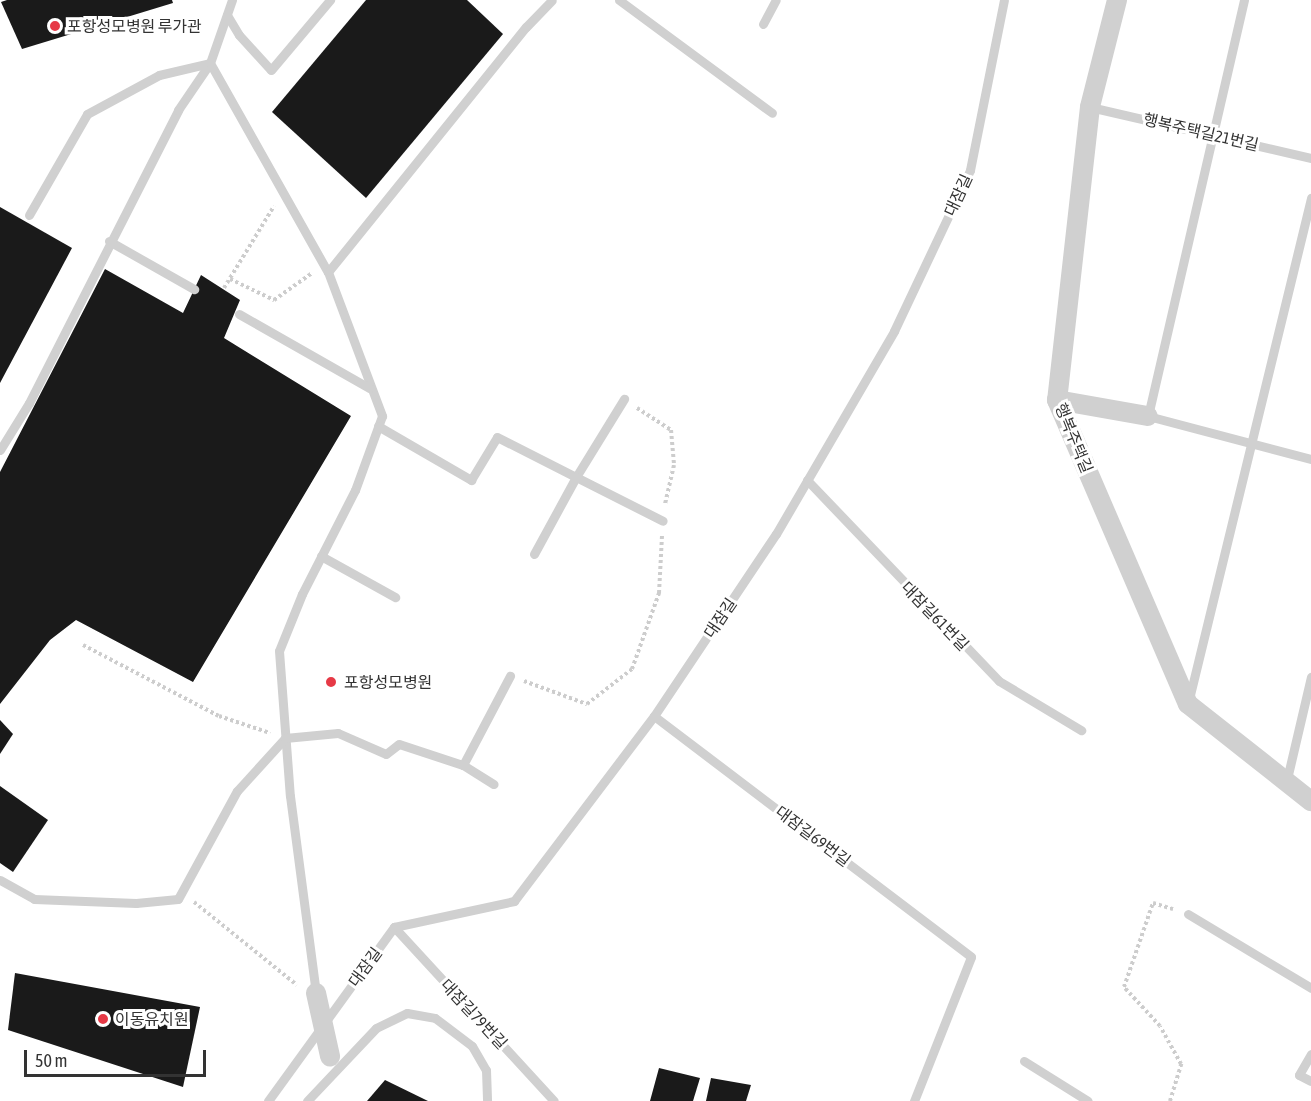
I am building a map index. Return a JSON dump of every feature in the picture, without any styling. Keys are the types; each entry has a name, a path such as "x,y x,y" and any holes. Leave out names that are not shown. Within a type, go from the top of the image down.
{"street":[{"name":"행복주택길","path":"1117,0 1090,107 1057,400 1188,705 1287,779 1311,801"},
{"path":"1057,400 1148,416"},
{"path":"316,993 331,1063"}],"lane":[{"path":"0,450 29,403 109,241 178,110 210,63 232,0"},
{"path":"227,15 239,35 271,70 330,0"},
{"path":"619,0 772,113"},
{"path":"763,24 776,0"},
{"name":"대잠길","path":"268,1101 394,927 514,901 654,716 776,534 894,330 970,170 1004,0"},
{"path":"1244,0 1148,416 1251,446 1311,459"},
{"path":"328,272 549,1"},
{"path":"210,63 328,272 369,388 382,416 355,490 321,556 279,651 285,738 316,993"},
{"path":"29,215 87,114 159,75 210,63"},
{"name":"행복주택길21번길","path":"1090,107 1311,158"},
{"path":"1188,705 1311,198"},
{"path":"109,241 194,289"},
{"path":"239,314 369,388"},
{"path":"534,554 576,477 624,399"},
{"path":"378,426 471,480 497,438 663,521"},
{"name":"대잠길61번길","path":"807,480 999,681 1081,730"},
{"path":"321,556 394,597"},
{"path":"463,765 510,676"},
{"path":"1287,779 1311,678"},
{"name":"대잠길69번길","path":"654,716 971,957 914,1101"},
{"path":"0,880 34,899 136,903 178,898 237,791 285,738 338,733 386,754 399,744 463,765 494,784"},
{"path":"1188,914 1311,988"},
{"name":"대잠길79번길","path":"394,927 554,1101"},
{"path":"307,1101 331,1063 376,1028 408,1013 435,1018 472,1046 486,1070 488,1101"},
{"path":"1311,1054 1299,1075 1311,1081"},
{"path":"1024,1061 1088,1101"}],"path":[{"path":"224,288 283,193"},
{"path":"230,279 274,300 302,284 322,261"},
{"path":"510,676 587,704 632,669 659,593 663,521 674,465 671,430 624,399"},
{"path":"83,645 219,716 285,738"},
{"path":"182,891 290,982 316,993"},
{"path":"1170,1101 1181,1064 1160,1026 1124,987 1153,903 1188,914"}],"building":[{"name":"포항성모병원 루가관","path":"7,0 172,0 173,3 22,49 1,2"},
{"path":"366,0 467,0 503,34 366,198 272,112"},
{"path":"0,207 72,248 0,383"},
{"path":"105,269 183,313 201,275 240,300 224,338 351,416 193,682 76,620 50,640 0,704 0,472"},
{"path":"0,720 13,734 0,754"},
{"path":"0,786 48,820 13,872 0,863"},
{"name":"이동유치원","path":"15,973 200,1007 183,1087 8,1030"},
{"path":"659,1068 700,1078 693,1101 650,1101"},
{"path":"711,1078 751,1085 746,1101 706,1101"},
{"path":"385,1080 428,1101 367,1101"}],"place":[{"name":"포항성모병원 루가관","path":"55,26"},
{"name":"포항성모병원","path":"331,682"},
{"name":"이동유치원","path":"103,1019"}]}
